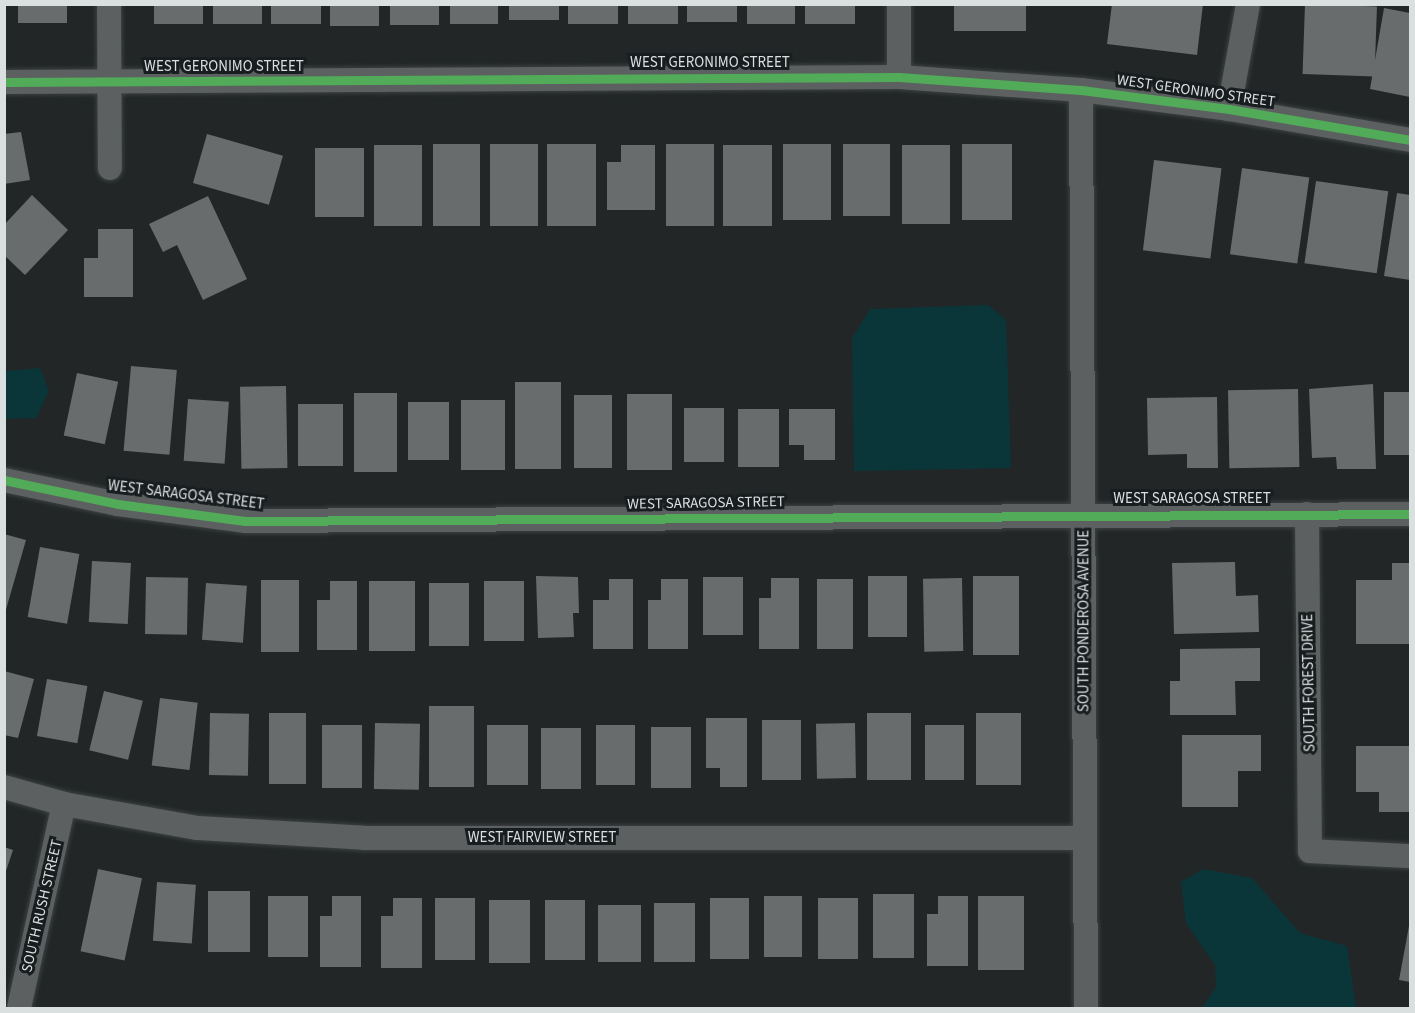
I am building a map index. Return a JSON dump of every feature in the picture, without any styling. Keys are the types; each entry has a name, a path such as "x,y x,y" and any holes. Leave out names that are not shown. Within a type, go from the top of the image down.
{"street":[{"path":"109,4 110,168"},
{"path":"899,4 899,77"},
{"path":"1229,110 1248,4"},
{"name":"WEST GERONIMO STREET","path":"4,82 899,77 1081,90 1229,110 1410,140"},
{"name":"SOUTH PONDEROSA AVENUE","path":"1081,90 1086,1008"},
{"name":"WEST SARAGOSA STREET","path":"4,480 118,504 245,521 1084,514 1410,514"},
{"name":"SOUTH FOREST DRIVE","path":"1307,514 1310,851 1410,856"},
{"name":"WEST FAIRVIEW STREET","path":"4,787 64,804 198,828 364,838 1084,838"},
{"name":"SOUTH RUSH STREET","path":"19,1008 64,804"}],"shaded area":[{"path":"988,305 1006,320 1011,468 854,471 852,338 870,309"},
{"path":"40,368 49,391 36,418 5,419 5,371"},
{"path":"1203,869 1252,878 1300,933 1347,946 1356,1008 1202,1008 1216,987 1215,965 1186,923 1181,882"}],"building":[{"path":"18,4 67,4 67,23 18,23"},
{"path":"154,4 203,4 203,24 154,24"},
{"path":"213,4 262,4 262,24 213,24"},
{"path":"271,4 321,4 321,24 271,24"},
{"path":"330,4 379,4 379,26 330,26"},
{"path":"390,4 439,4 439,25 390,25"},
{"path":"450,4 498,4 498,24 450,24"},
{"path":"509,4 559,4 559,20 509,20"},
{"path":"568,4 618,4 618,24 568,24"},
{"path":"628,4 678,4 678,24 628,24"},
{"path":"687,4 737,4 737,22 687,22"},
{"path":"747,4 795,4 795,24 747,24"},
{"path":"805,4 855,4 855,24 805,24"},
{"path":"954,4 1026,4 1026,31 954,31"},
{"path":"1112,4 1203,4 1197,55 1107,44"},
{"path":"1305,4 1377,7 1375,76 1303,74"},
{"path":"1384,8 1410,13 1410,97 1370,89"},
{"path":"21,132 30,180 4,184 4,134"},
{"path":"207,134 283,156 269,205 193,183"},
{"path":"433,144 480,144 480,226 433,226"},
{"path":"490,144 538,144 538,226 490,226"},
{"path":"547,144 596,144 596,226 547,226"},
{"path":"666,144 714,144 714,226 666,226"},
{"path":"783,144 831,144 831,220 783,220"},
{"path":"843,144 890,144 890,216 843,216"},
{"path":"962,144 1012,144 1012,220 962,220"},
{"path":"374,145 422,145 422,226 374,226"},
{"path":"621,145 655,145 655,210 607,210 607,162 621,162"},
{"path":"723,145 772,145 772,226 723,226"},
{"path":"902,145 950,145 950,224 902,224"},
{"path":"315,148 364,148 364,217 315,217"},
{"path":"1154,160 1221,168 1210,259 1143,250"},
{"path":"1242,168 1309,177 1297,264 1230,254"},
{"path":"1316,181 1388,191 1377,273 1304,263"},
{"path":"1397,193 1410,195 1410,280 1384,276"},
{"path":"32,195 68,230 25,275 4,255 4,225"},
{"path":"208,196 247,279 203,300 177,245 163,252 149,224"},
{"path":"98,229 133,229 133,297 84,297 84,258 98,258"},
{"path":"131,366 177,370 169,455 124,451"},
{"path":"77,373 118,382 105,444 64,436"},
{"path":"515,382 561,382 561,469 515,469"},
{"path":"1373,384 1376,469 1337,469 1336,457 1312,458 1309,389"},
{"path":"286,386 287,468 241,469 240,387"},
{"path":"1298,389 1299,467 1229,468 1228,390"},
{"path":"1384,392 1410,392 1410,455 1384,455"},
{"path":"354,393 397,393 397,472 354,472"},
{"path":"627,394 672,394 672,470 627,470"},
{"path":"574,395 612,395 612,468 574,468"},
{"path":"1217,397 1218,468 1187,468 1187,454 1148,455 1147,398"},
{"path":"188,399 229,402 225,464 184,461"},
{"path":"461,400 505,400 505,470 461,470"},
{"path":"408,402 449,402 449,460 408,460"},
{"path":"298,404 343,404 343,466 298,466"},
{"path":"684,408 724,408 724,462 684,462"},
{"path":"738,409 779,409 779,467 738,467"},
{"path":"789,409 835,409 835,460 804,460 804,445 789,445"},
{"path":"4,534 26,540 5,613 4,613"},
{"path":"40,547 79,554 67,624 28,617"},
{"path":"92,561 131,563 128,624 89,622"},
{"path":"1235,562 1236,596 1258,595 1259,632 1174,634 1172,563"},
{"path":"1392,563 1410,563 1410,644 1356,644 1356,580 1392,580"},
{"path":"536,576 578,577 579,613 573,613 574,637 538,638"},
{"path":"868,576 907,576 907,637 868,637"},
{"path":"973,576 1019,576 1019,655 973,655"},
{"path":"146,577 188,578 187,635 145,634"},
{"path":"703,577 743,577 743,635 703,635"},
{"path":"771,578 799,578 799,649 759,649 759,598 771,598"},
{"path":"962,578 963,651 924,652 923,579"},
{"path":"609,579 633,579 633,649 593,649 593,600 609,600"},
{"path":"661,579 688,579 688,649 648,649 648,600 661,600"},
{"path":"817,579 853,579 853,649 817,649"},
{"path":"261,580 299,580 299,652 261,652"},
{"path":"330,581 357,581 357,650 317,650 317,600 330,600"},
{"path":"369,581 415,581 415,651 369,651"},
{"path":"484,581 524,581 524,641 484,641"},
{"path":"206,583 247,586 243,643 202,640"},
{"path":"429,583 469,583 469,646 429,646"},
{"path":"1260,648 1260,681 1235,681 1236,715 1170,715 1170,681 1180,681 1180,649"},
{"path":"4,671 34,679 18,738 4,735"},
{"path":"47,679 87,686 77,743 37,736"},
{"path":"104,691 143,701 128,760 89,750"},
{"path":"160,698 198,703 189,770 152,765"},
{"path":"429,706 474,706 474,787 429,787"},
{"path":"210,713 249,714 248,776 209,775"},
{"path":"269,713 306,713 306,784 269,784"},
{"path":"867,713 911,713 911,780 867,780"},
{"path":"976,713 1021,713 1021,785 976,785"},
{"path":"706,718 747,718 747,787 720,787 720,768 706,768"},
{"path":"762,720 801,720 801,780 762,780"},
{"path":"375,723 420,724 419,790 374,789"},
{"path":"855,723 856,778 817,779 816,724"},
{"path":"322,725 362,725 362,788 322,788"},
{"path":"487,725 528,725 528,785 487,785"},
{"path":"596,725 635,725 635,785 596,785"},
{"path":"925,725 964,725 964,780 925,780"},
{"path":"651,727 691,727 691,788 651,788"},
{"path":"541,728 581,728 581,789 541,789"},
{"path":"1182,735 1261,735 1261,771 1238,771 1238,807 1182,807"},
{"path":"1356,746 1410,746 1410,812 1379,812 1379,792 1356,792"},
{"path":"4,847 13,850 5,874 4,874"},
{"path":"98,869 142,878 125,961 81,951"},
{"path":"157,882 196,885 192,944 153,941"},
{"path":"208,891 250,891 250,952 208,952"},
{"path":"873,894 914,894 914,958 873,958"},
{"path":"268,896 308,896 308,957 268,957"},
{"path":"332,896 361,896 361,967 320,967 320,916 332,916"},
{"path":"764,896 802,896 802,957 764,957"},
{"path":"938,896 968,896 968,966 927,966 927,914 938,914"},
{"path":"978,896 1024,896 1024,970 978,970"},
{"path":"393,898 422,898 422,968 381,968 381,916 393,916"},
{"path":"435,898 475,898 475,960 435,960"},
{"path":"710,898 749,898 749,959 710,959"},
{"path":"818,898 858,898 858,959 818,959"},
{"path":"489,900 530,900 530,963 489,963"},
{"path":"545,900 585,900 585,960 545,960"},
{"path":"654,903 695,903 695,962 654,962"},
{"path":"598,905 641,905 641,962 598,962"},
{"path":"1410,926 1410,982 1399,980"}],"cycle path":[{"path":"4,82 899,77 1081,90 1229,109 1410,140"},
{"path":"4,480 118,504 245,521 1410,514"}]}
